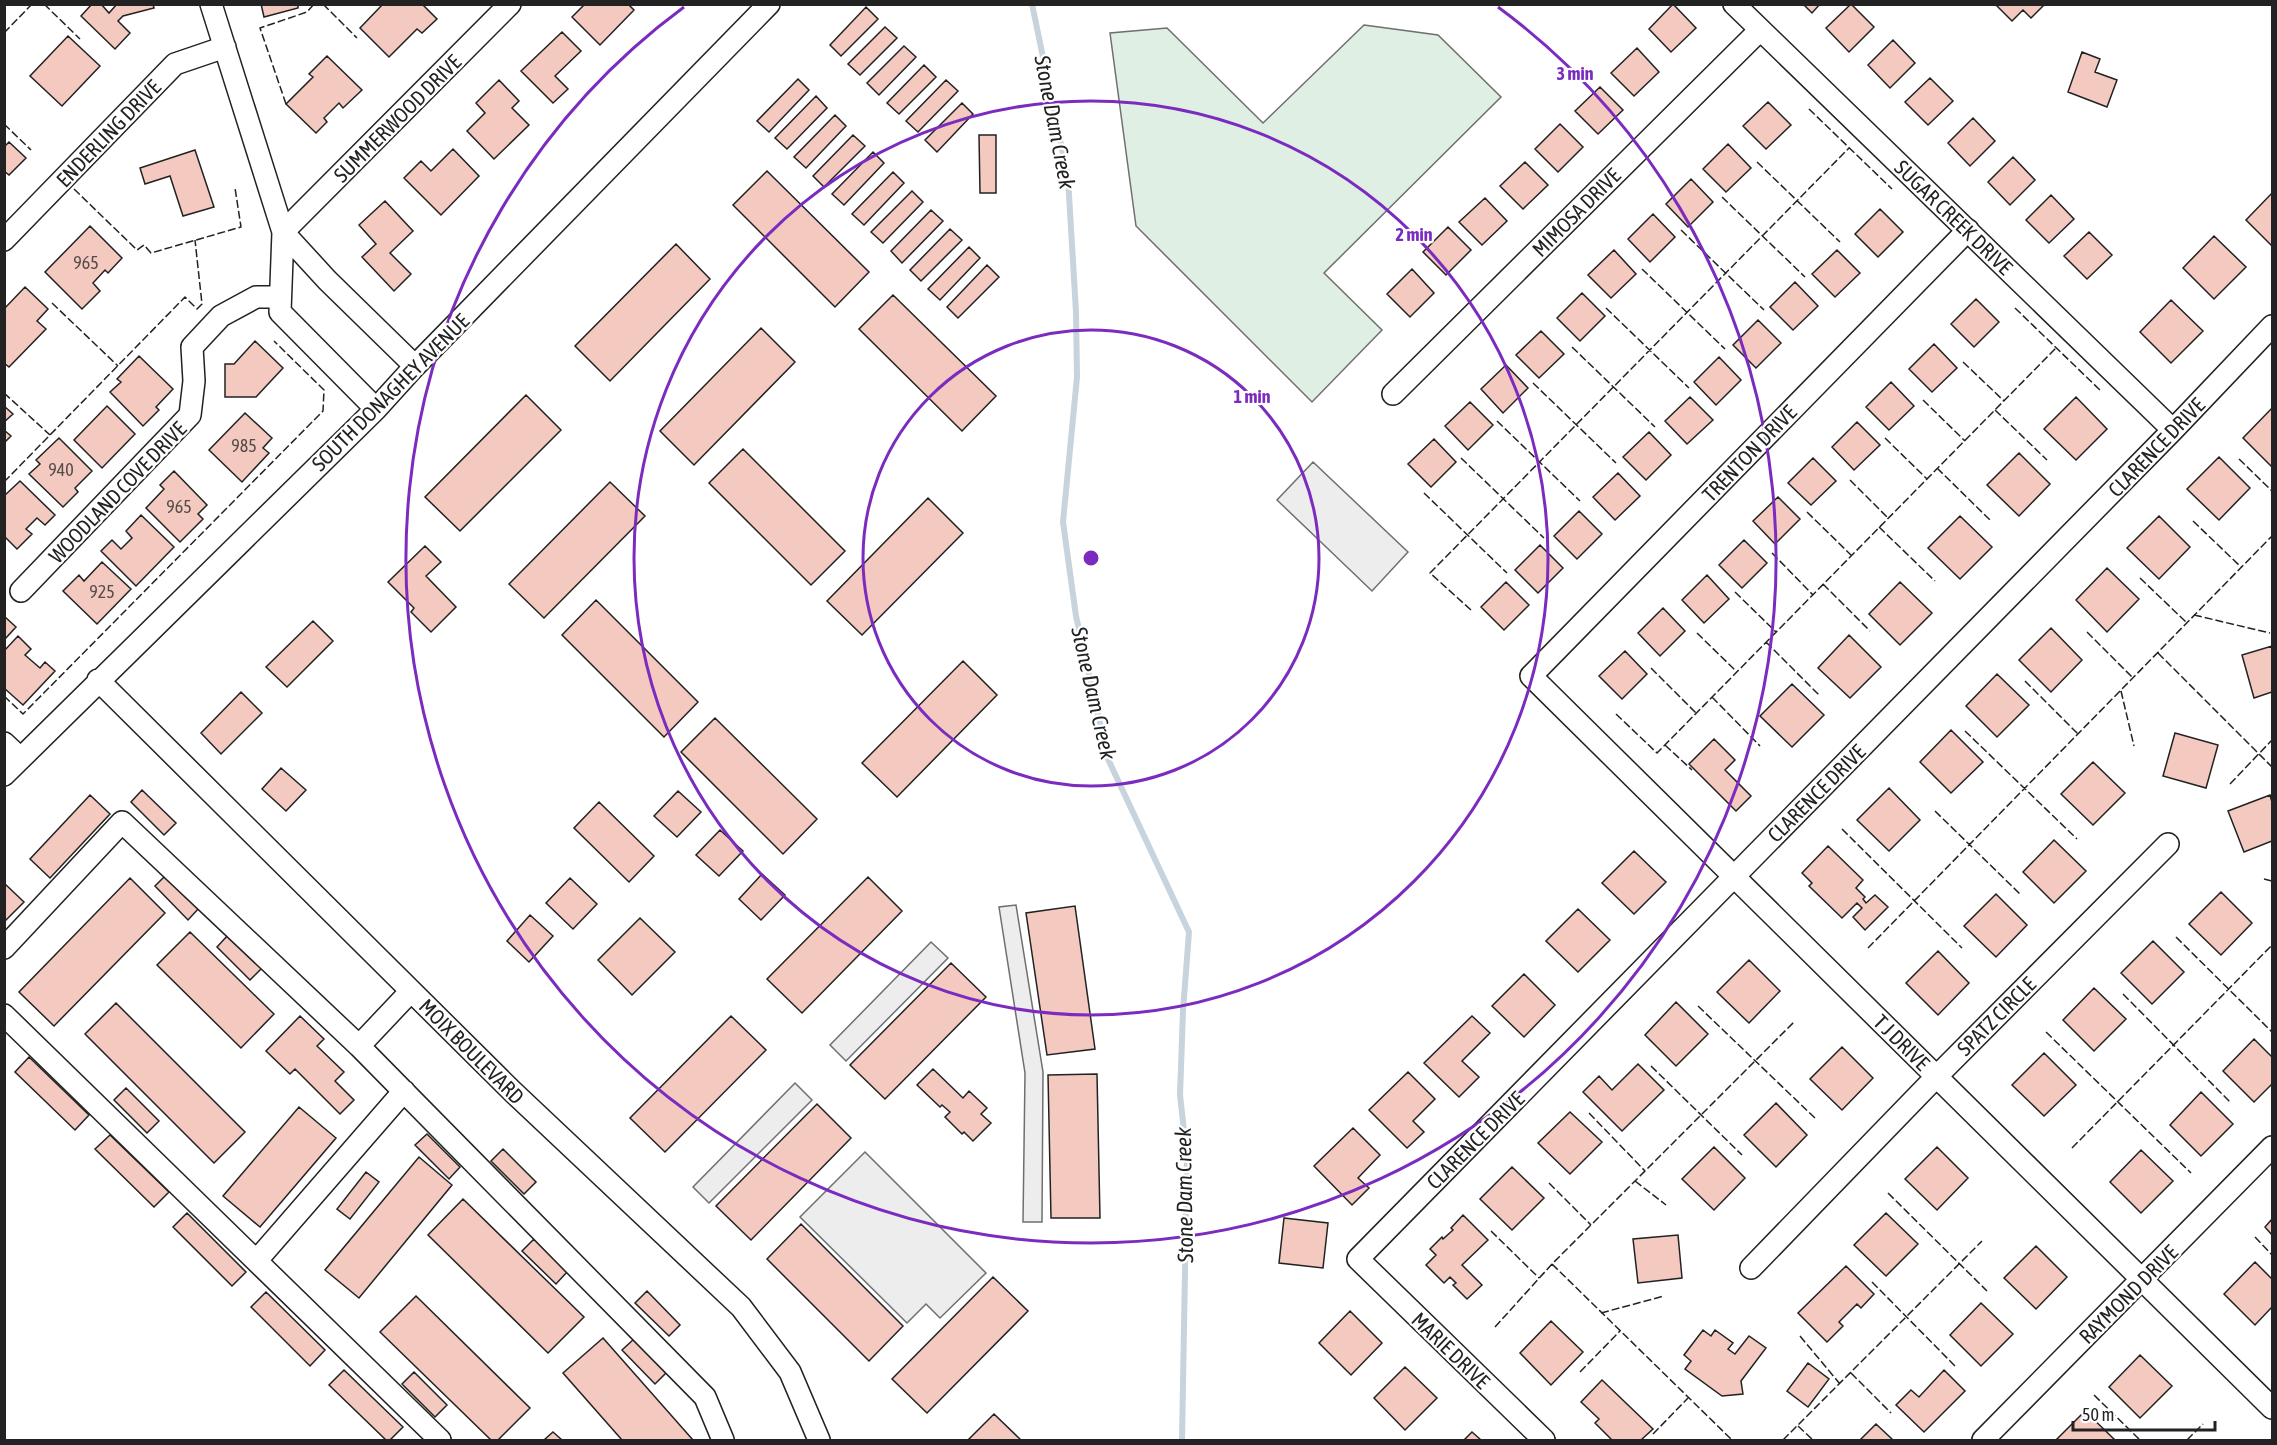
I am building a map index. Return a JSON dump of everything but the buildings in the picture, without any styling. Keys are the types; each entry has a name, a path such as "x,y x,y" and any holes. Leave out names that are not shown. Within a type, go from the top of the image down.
{"street":[{"path":"211,4 283,232 280,312 376,409"},
{"name":"SUMMERWOOD DRIVE","path":"283,232 510,4"},
{"name":"SOUTH DONAGHEY AVENUE","path":"4,775 376,409 769,4"},
{"name":"SUGAR CREEK DRIVE","path":"1734,4 2173,430"},
{"name":"MIMOSA DRIVE","path":"1393,394 1760,30"},
{"name":"ENDERLING DRIVE","path":"4,240 175,64 225,47"},
{"name":"TRENTON DRIVE","path":"1531,676 1968,230"},
{"path":"283,232 327,280 416,366"},
{"name":"WOODLAND COVE DRIVE","path":"21,591 190,415 194,381 192,347 221,316 256,297 280,297"},
{"name":"CLARENCE DRIVE","path":"1358,1259 2173,430 2272,326"},
{"name":"T J DRIVE","path":"1531,676 2272,1408"},
{"name":"MOIX BOULEVARD","path":"98,680 513,1092 741,1307 790,1372 819,1440"},
{"path":"4,743 20,758"},
{"path":"4,948 122,822 359,1046 705,1396 723,1440"},
{"name":"SPATZ CIRCLE","path":"1751,1268 1936,1076 2168,844"},
{"path":"359,1046 411,991"},
{"path":"4,1015 440,1440"},
{"path":"257,1260 404,1091"},
{"name":"RAYMOND DRIVE","path":"1983,1440 2272,1148"},
{"name":"MARIE DRIVE","path":"1358,1259 1544,1440"}],"green space":[{"path":"1364,25 1438,35 1501,97 1324,273 1382,330 1312,402 1136,226 1110,33 1167,28 1263,123"}],"shaded area":[{"path":"1313,462 1408,552 1372,591 1277,500"},
{"path":"1016,905 1043,1072 1042,1222 1023,1222 1025,1073 999,907"},
{"path":"931,942 948,958 846,1061 830,1045"},
{"path":"795,1083 812,1100 709,1203 693,1187"},
{"path":"865,1152 986,1273 940,1318 926,1304 907,1323 800,1217"}],"waterway":[{"name":"Stone Dam Creek","path":"1032,4 1068,178 1076,312 1077,377 1063,522 1076,616 1108,759 1189,932 1180,1095 1187,1158 1182,1440"}],"fence":[{"path":"4,33 32,4"},
{"path":"44,4 80,39"},
{"path":"286,104 260,28 307,12 314,4"},
{"path":"323,4 357,38"},
{"path":"1809,109 1892,189"},
{"path":"4,124 31,150"},
{"path":"1471,610 1430,573 1849,148"},
{"path":"1757,162 1840,242"},
{"path":"74,189 137,250 144,245 151,253 241,227 235,188"},
{"path":"1722,197 1805,277"},
{"path":"1681,230 1764,310"},
{"path":"4,482 185,297 197,309 202,304 195,240"},
{"path":"1642,269 1725,349"},
{"path":"52,303 118,366"},
{"path":"1606,308 1689,388"},
{"path":"2015,308 2102,392"},
{"path":"4,696 23,714 323,411 324,390 274,341"},
{"path":"1572,347 1655,427"},
{"path":"1616,714 1657,753 2056,348"},
{"path":"1963,362 2004,401"},
{"path":"1533,383 1616,463"},
{"path":"4,393 50,435"},
{"path":"1923,400 1965,441"},
{"path":"1995,410 2047,460"},
{"path":"1497,421 1580,501"},
{"path":"1885,438 1927,479"},
{"path":"1461,458 1544,538"},
{"path":"2239,459 2272,491"},
{"path":"1937,468 1990,520"},
{"path":"1850,480 1888,518"},
{"path":"1424,493 1507,573"},
{"path":"1807,512 1851,555"},
{"path":"2193,521 2241,567"},
{"path":"1879,527 1935,581"},
{"path":"1868,948 2272,536"},
{"path":"1772,553 1813,595"},
{"path":"2140,578 2187,623"},
{"path":"1823,584 1870,631"},
{"path":"1735,592 1776,632"},
{"path":"2194,615 2270,633"},
{"path":"2087,632 2133,678"},
{"path":"1697,633 1737,672"},
{"path":"1766,642 1819,695"},
{"path":"2158,653 2272,767"},
{"path":"1651,668 1696,713"},
{"path":"2025,681 2078,734"},
{"path":"2121,691 2134,746"},
{"path":"1712,697 1760,746"},
{"path":"1965,731 2077,839"},
{"path":"2230,784 2272,740"},
{"path":"1665,745 1692,770"},
{"path":"1935,811 2020,894"},
{"path":"1842,829 1962,948"},
{"path":"2264,879 2272,881"},
{"path":"2176,937 2272,1032"},
{"path":"2072,1148 2272,945"},
{"path":"2123,994 2230,1102"},
{"path":"1698,1006 1817,1120"},
{"path":"1495,1327 1552,1264 1794,1022"},
{"path":"2046,1032 2191,1173"},
{"path":"1651,1066 1742,1155"},
{"path":"1589,1113 1645,1171"},
{"path":"1635,1181 1666,1205"},
{"path":"1549,1183 1591,1225"},
{"path":"1888,1193 1987,1291"},
{"path":"1491,1231 1539,1278"},
{"path":"2255,1237 2272,1255"},
{"path":"1783,1440 1982,1241"},
{"path":"1552,1264 1732,1440"},
{"path":"1872,1282 1957,1368"},
{"path":"1601,1313 1664,1296"},
{"path":"1580,1372 1620,1331"},
{"path":"1800,1336 1840,1384"},
{"path":"1851,1373 1891,1413"},
{"path":"2094,1395 2140,1440"},
{"path":"1653,1434 1688,1398"},
{"path":"2187,1440 2203,1424"},
{"path":"1798,1426 1813,1440"}]}
